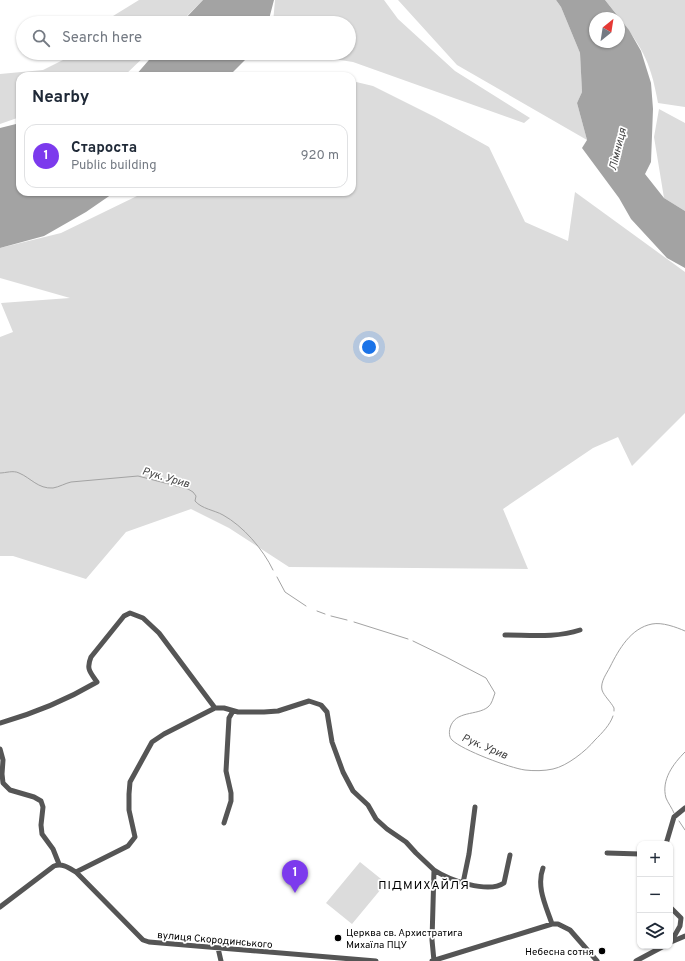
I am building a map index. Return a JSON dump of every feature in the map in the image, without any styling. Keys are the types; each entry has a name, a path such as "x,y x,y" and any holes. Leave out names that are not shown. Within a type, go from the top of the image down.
{"street":[{"path":"0,723 28,713 97,682 89,670 88,664 91,657 124,616 130,613 143,618 159,633 215,708"},
{"path":"505,634 554,636 580,630"},
{"path":"76,872 128,846 135,837 130,810 130,782 152,742 164,734 215,708 238,712 278,711 309,701 321,705 327,712 332,742 342,772 352,791 368,805 376,819 387,829 406,842 434,870 444,877 463,883 487,887 500,886 504,883 510,855"},
{"path":"224,823 231,801 231,793 226,771 229,718 233,711"},
{"path":"0,749 3,760 3,783 10,790 34,797 40,801 43,807 41,826 42,834 53,849 59,864 54,866 0,907"},
{"path":"463,883 470,854 475,807"},
{"path":"667,841 674,817 685,808"},
{"path":"607,854 637,854"},
{"name":"вулиця Скородинського","path":"59,864 76,872 143,940 149,942 376,961"},
{"path":"542,868 539,882 552,924"},
{"path":"434,870 432,940 433,961 552,924 558,924 570,930 597,961"},
{"path":"673,910 681,918 680,926 673,938"},
{"path":"673,941 685,936"},
{"path":"218,948 221,961"},
{"path":"636,961 658,949"}],"shaded area":[{"path":"139,0 203,0 187,16 113,16"},
{"path":"275,0 384,0 398,19 455,71 530,118 524,123 353,62 340,60 356,60 356,16 274,16"},
{"path":"398,0 556,0 561,7 580,53 582,92 577,103 587,140 457,65"},
{"path":"605,0 685,0 685,107 658,103 648,63 638,44 625,26 625,12 614,12"},
{"path":"63,60 141,60 128,72 22,72 43,70"},
{"path":"16,73 16,118 0,124 0,74"},
{"path":"356,82 373,86 435,117 489,147 525,222 568,241 575,192 685,272 685,413 632,466 618,437 593,448 503,509 528,569 289,567 229,528 191,509 126,532 86,579 13,556 0,556 0,337 13,332 1,303 70,298 0,278 0,248 61,233 137,196 356,196"},
{"path":"659,109 685,123 685,211 664,198 654,137"},
{"path":"360,862 386,883 352,924 326,903"}],"water":[{"path":"203,0 274,0 270,16 188,16"},
{"name":"Лімниця","path":"556,0 605,0 615,12 589,12 589,48 625,48 625,25 641,51 651,83 653,109 651,162 645,174 664,198 685,211 685,268 667,258 631,219 619,198 582,148 587,140 577,103 582,92 580,53 561,7"},
{"path":"149,60 245,60 233,72 138,72"},
{"path":"16,124 16,196 109,196 86,212 44,236 0,248 0,128"}],"waterway":[{"name":"Рук. Урив","path":"0,473 17,472 39,485 48,488 53,488 71,482 138,476 188,489 196,496 195,501 198,504 223,515 238,525 258,546 273,570"},
{"name":"Рук. Урив","path":"277,577 285,592 306,606"},
{"name":"Рук. Урив","path":"317,611 325,614"},
{"name":"Рук. Урив","path":"331,616 347,620"},
{"name":"Рук. Урив","path":"354,622 408,639"},
{"name":"Рук. Урив","path":"614,711 613,706 602,690 602,684 626,640 638,630 652,624 664,624 685,631"},
{"name":"Рук. Урив","path":"413,641 486,678 495,693 492,701 488,707 483,710 456,718 450,728 450,734 451,739 457,744 498,762 518,769 539,771 553,769 564,765 587,749 606,729 613,716"},
{"name":"Рук. Урив","path":"674,813 666,798 665,785 672,767 685,752"},
{"name":"Рук. Урив","path":"679,821 685,830"}],"place":[{"name":"Староста","path":"295,893"},
{"name":"Церква св. Архистратига Михаїла ПЦУ","path":"338,938"},
{"name":"Небесна сотня","path":"602,951"}],"district":[{"name":"ПІДМИХАЙЛЯ","path":"424,885"}]}
